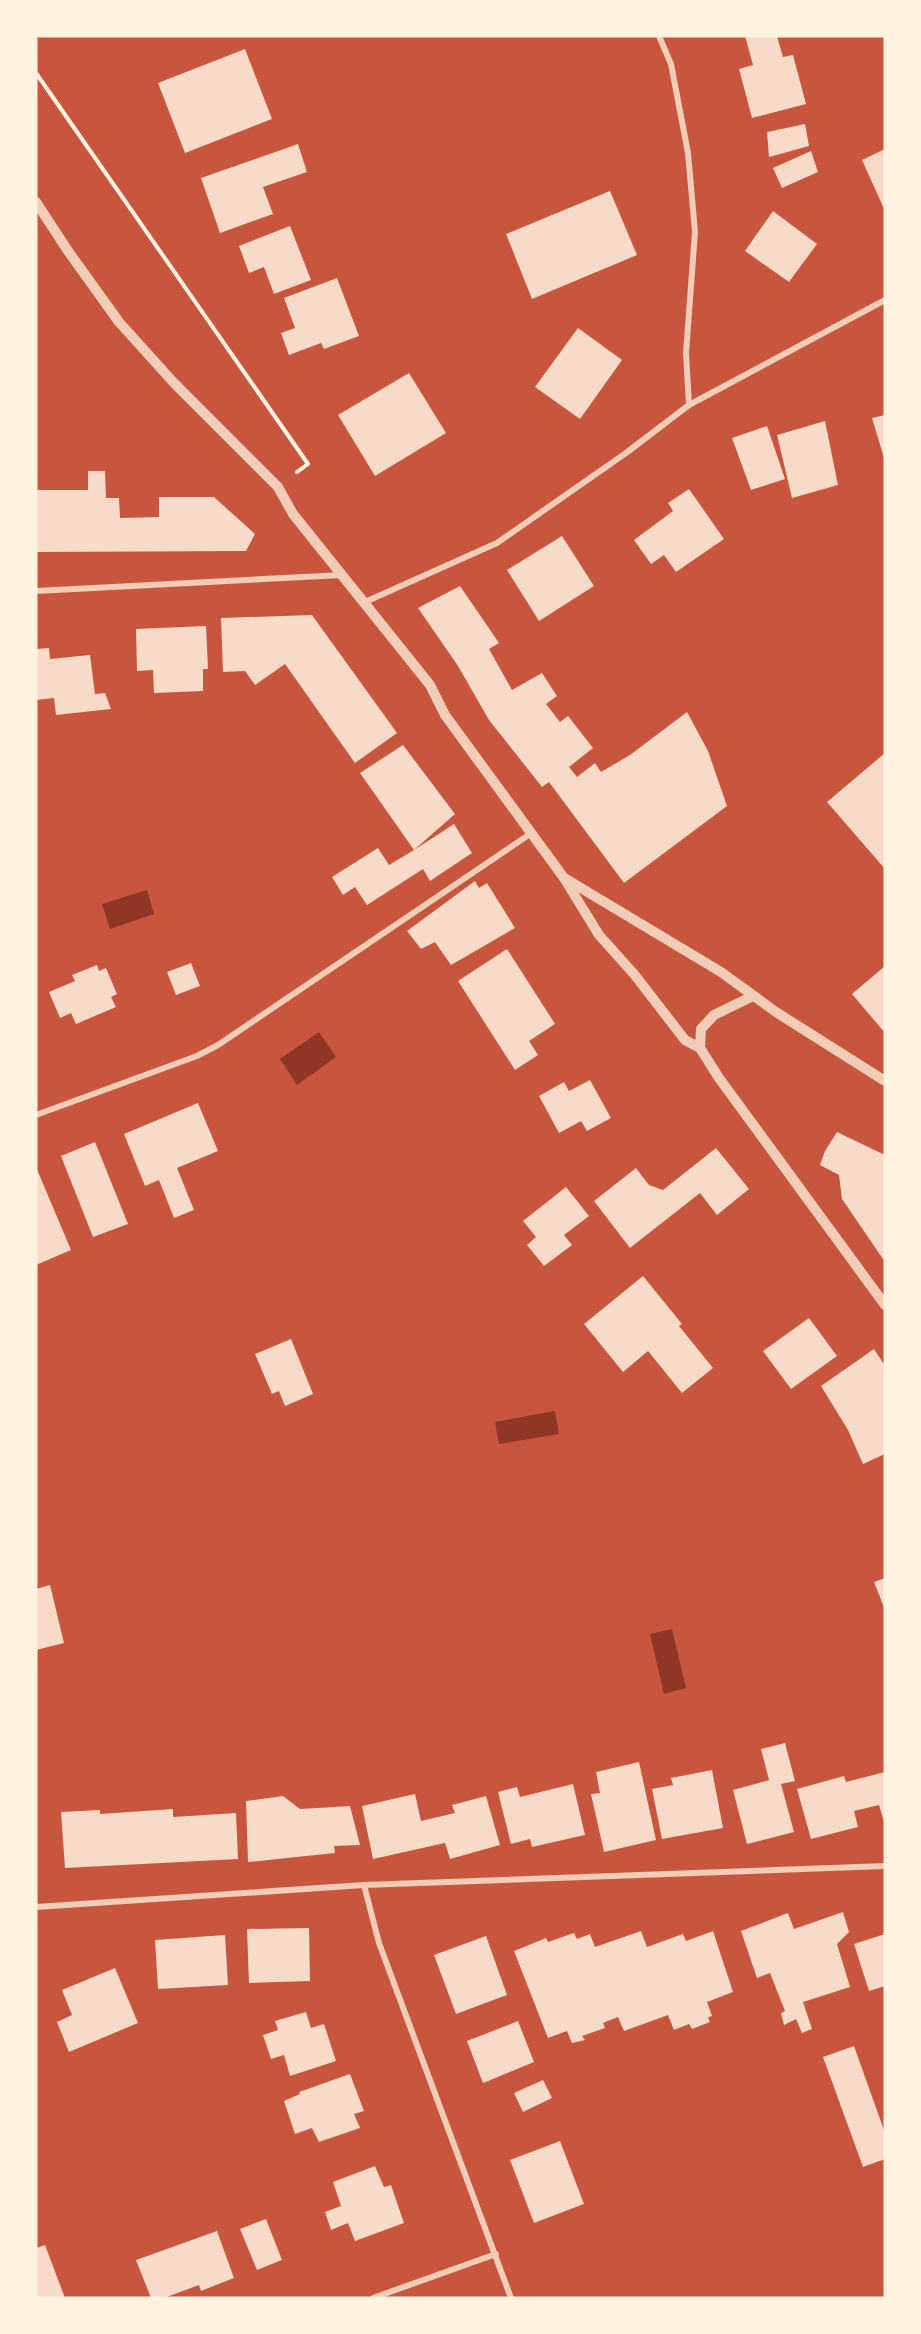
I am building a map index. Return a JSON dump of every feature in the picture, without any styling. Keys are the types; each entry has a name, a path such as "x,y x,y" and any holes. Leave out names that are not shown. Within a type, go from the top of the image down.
{"street":[{"path":"660,36 671,64 688,153 695,232 687,353 689,405"},
{"path":"36,202 119,322 174,383 278,487 293,514 430,685 445,716 564,878 599,935 634,974 685,1040 700,1048 718,1078 885,1305"},
{"path":"365,602 498,543 626,453 689,405 885,300"},
{"path":"36,591 342,575"},
{"path":"36,1115 197,1056 218,1045 530,834"},
{"path":"564,878 721,972 753,996 885,1081"},
{"path":"700,1048 701,1029 714,1015 753,996"},
{"path":"36,1907 364,1885 885,1866"},
{"path":"364,1885 379,1943 511,2298"},
{"path":"373,2298 496,2254"}],"path":[{"path":"36,74 308,464 278,487"}],"shaded area":[{"path":"147,890 154,914 110,929 102,904"},
{"path":"319,1032 336,1057 297,1085 280,1059"},
{"path":"555,1411 559,1434 499,1444 495,1422"},
{"path":"672,1629 686,1688 664,1694 650,1634"}],"building":[{"path":"745,36 777,36 783,57 793,55 806,104 752,118 739,69 753,65"},
{"path":"245,49 272,119 185,153 158,83"},
{"path":"805,124 809,146 769,157 767,132"},
{"path":"298,144 307,172 263,187 273,214 220,233 201,178"},
{"path":"885,149 885,211 862,160"},
{"path":"811,151 818,172 782,188 773,168"},
{"path":"610,191 637,255 532,299 506,234"},
{"path":"773,211 817,244 789,282 745,251"},
{"path":"290,226 311,280 274,294 264,267 249,273 239,246"},
{"path":"337,278 359,336 324,349 321,343 289,355 281,333 295,328 284,298"},
{"path":"578,328 622,360 580,419 535,387"},
{"path":"409,373 446,433 375,476 338,415"},
{"path":"885,415 885,458 884,458 872,418"},
{"path":"825,421 838,485 792,498 777,435"},
{"path":"767,426 785,479 751,490 732,438"},
{"path":"88,471 105,471 106,498 119,498 120,518 159,517 159,497 214,497 255,534 246,551 36,552 36,490 88,490"},
{"path":"689,489 724,539 676,572 664,555 651,564 634,540 673,511 668,503"},
{"path":"562,536 594,586 539,621 507,570"},
{"path":"460,586 499,643 489,649 512,690 542,673 557,696 546,704 560,722 568,716 593,748 569,767 577,777 595,763 601,772 630,755 687,712 708,751 727,806 624,883 549,782 542,787 489,720 458,666 418,608"},
{"path":"312,615 397,733 355,763 285,664 255,685 245,671 223,672 221,618"},
{"path":"206,626 208,669 203,669 203,691 154,693 153,670 137,671 136,629"},
{"path":"49,648 50,659 90,655 95,694 105,693 111,709 56,715 54,698 36,700 36,649"},
{"path":"403,745 455,814 414,850 360,773"},
{"path":"885,753 885,869 827,802"},
{"path":"454,824 472,853 430,881 423,869 367,905 355,887 343,895 332,877 378,848 389,865"},
{"path":"475,881 479,888 487,883 515,928 451,965 435,942 421,949 407,931"},
{"path":"507,949 555,1024 529,1041 538,1055 515,1070 458,981"},
{"path":"191,963 200,986 176,995 167,972"},
{"path":"97,965 99,971 106,968 117,994 111,997 116,1007 76,1024 71,1013 60,1018 49,992 75,981 72,975"},
{"path":"885,966 885,1033 852,994"},
{"path":"590,1080 611,1118 587,1131 581,1121 559,1133 539,1096 564,1082 569,1091"},
{"path":"198,1103 218,1151 177,1168 194,1210 174,1218 159,1180 145,1186 124,1134"},
{"path":"837,1132 885,1155 885,1262 842,1199 839,1175 820,1165 825,1151"},
{"path":"95,1142 128,1224 93,1237 61,1156"},
{"path":"716,1148 749,1189 717,1215 700,1193 630,1248 594,1201 636,1168 649,1185 663,1190"},
{"path":"36,1167 71,1250 36,1265"},
{"path":"566,1187 589,1216 564,1235 572,1245 544,1266 527,1245 536,1237 523,1221"},
{"path":"643,1276 682,1324 679,1326 713,1368 682,1393 648,1351 623,1372 584,1324"},
{"path":"809,1318 837,1356 791,1389 763,1351"},
{"path":"291,1339 313,1394 285,1406 279,1391 272,1394 255,1354"},
{"path":"874,1349 885,1366 885,1454 863,1464 848,1430 821,1386"},
{"path":"885,1578 885,1610 874,1582"},
{"path":"50,1585 64,1643 36,1650 36,1589"},
{"path":"785,1743 795,1781 781,1784 794,1832 747,1844 733,1790 769,1780 761,1749"},
{"path":"639,1762 656,1840 604,1852 591,1794 600,1793 596,1772"},
{"path":"712,1770 723,1828 662,1839 652,1789 673,1785 671,1778"},
{"path":"885,1772 885,1825 879,1805 854,1811 858,1827 811,1839 797,1789 844,1776 846,1782"},
{"path":"573,1784 585,1835 532,1847 530,1839 511,1844 498,1792 517,1787 520,1797"},
{"path":"415,1794 421,1821 455,1813 452,1805 486,1796 500,1845 450,1859 445,1843 373,1859 362,1806"},
{"path":"283,1796 300,1809 350,1806 360,1845 334,1846 335,1853 248,1862 246,1801"},
{"path":"173,1809 173,1817 236,1813 238,1859 65,1868 61,1812 100,1810 100,1814"},
{"path":"843,1912 849,1932 837,1944 850,1987 803,2002 812,2029 802,2033 796,2019 784,2025 781,2013 785,2011 770,1973 757,1978 741,1931 788,1913 794,1929"},
{"path":"309,1928 310,1981 249,1983 247,1929"},
{"path":"641,1931 647,1947 683,1934 686,1941 713,1931 733,1992 707,2002 712,2016 708,2017 710,2022 692,2029 689,2024 674,2030 668,2015 624,2031 618,2017 603,2023 605,2028 582,2036 585,2040 572,2043 567,2031 548,2038 514,1951 546,1938 548,1942 574,1933 577,1939 590,1934 595,1947"},
{"path":"885,1934 885,1986 869,1991 854,1944"},
{"path":"225,1935 228,1985 158,1989 155,1940"},
{"path":"486,1936 507,1995 456,2014 434,1955"},
{"path":"115,1968 138,2023 69,2052 57,2022 72,2015 62,1990"},
{"path":"306,2012 311,2028 324,2024 336,2061 290,2076 284,2055 271,2059 263,2035 278,2030 275,2021"},
{"path":"518,2021 534,2062 483,2083 467,2041"},
{"path":"854,2046 885,2133 885,2159 863,2167 823,2057"},
{"path":"350,2074 364,2111 354,2114 360,2128 319,2142 312,2128 295,2134 284,2101 300,2094 299,2092"},
{"path":"543,2080 552,2098 523,2112 514,2093"},
{"path":"560,2141 584,2204 534,2223 510,2160"},
{"path":"375,2166 384,2187 391,2185 404,2223 355,2241 348,2223 331,2230 325,2212 341,2206 333,2182"},
{"path":"266,2219 282,2260 257,2270 240,2229"},
{"path":"217,2231 234,2278 201,2291 199,2285 164,2298 151,2298 136,2260"},
{"path":"45,2245 65,2298 36,2298 36,2248"}]}
